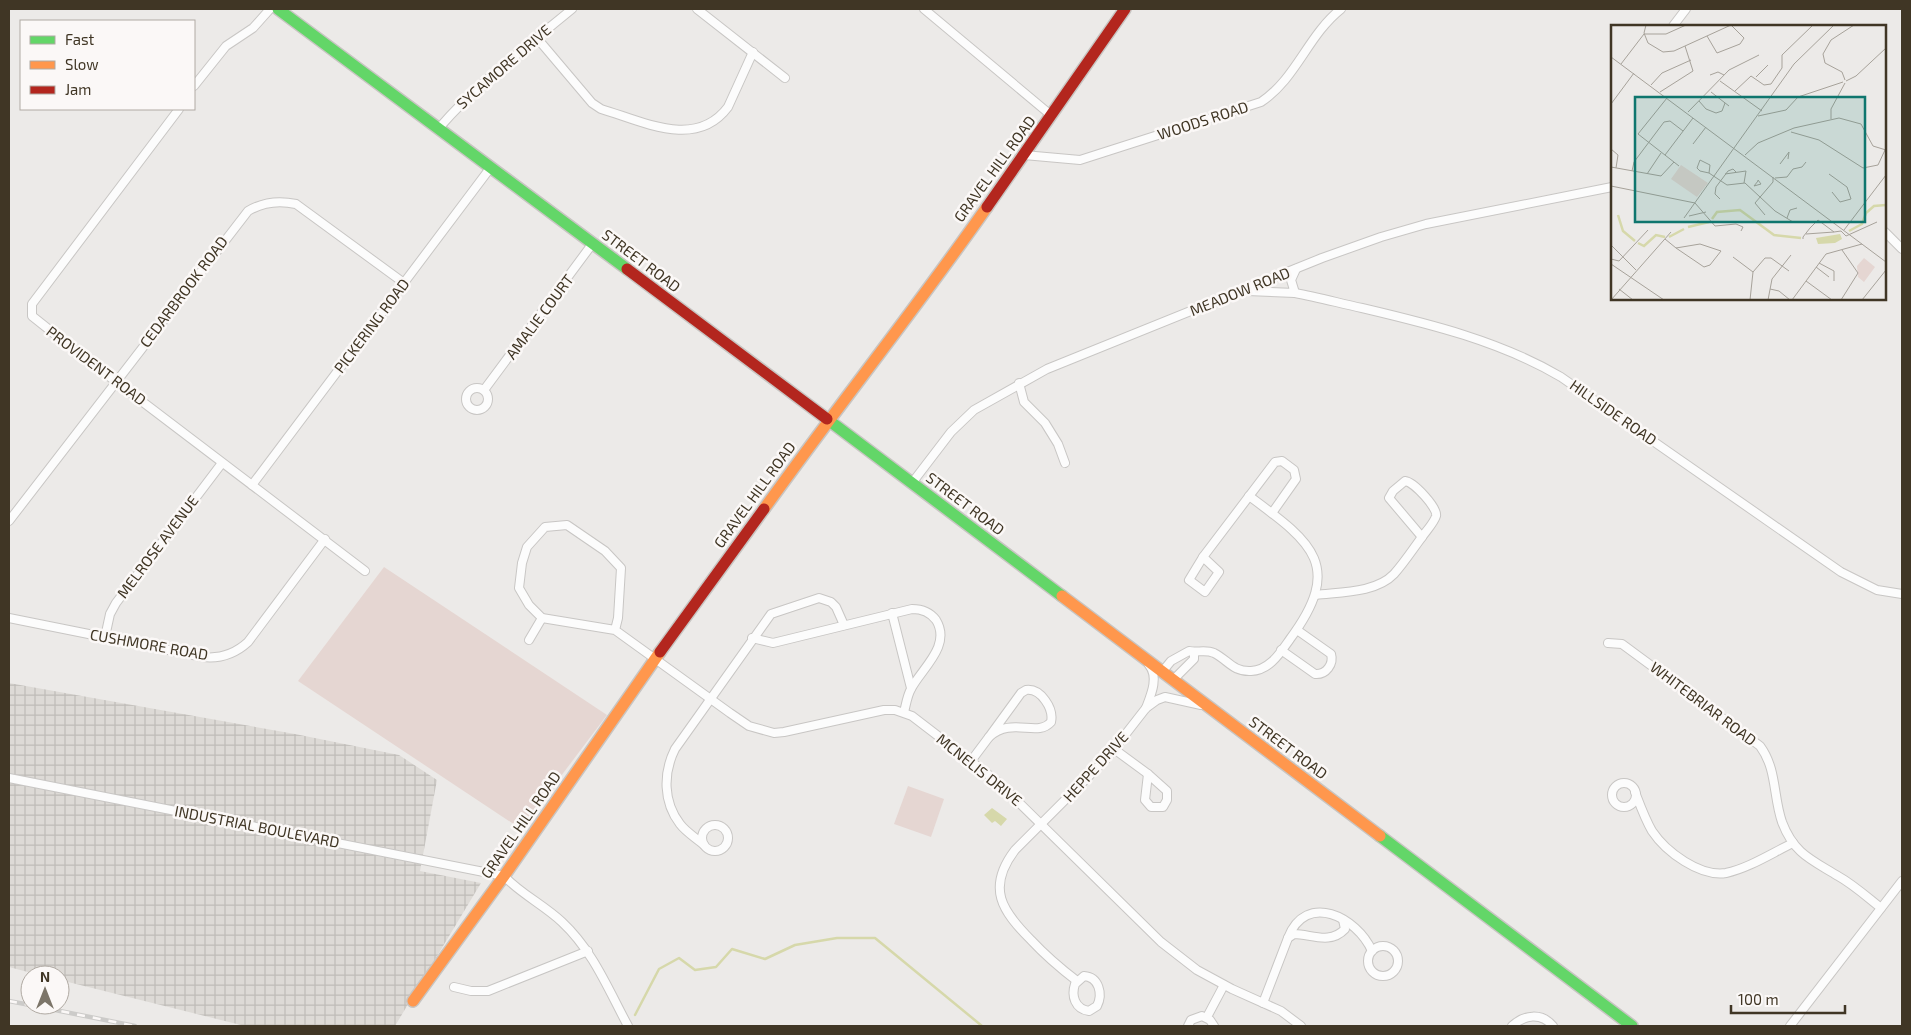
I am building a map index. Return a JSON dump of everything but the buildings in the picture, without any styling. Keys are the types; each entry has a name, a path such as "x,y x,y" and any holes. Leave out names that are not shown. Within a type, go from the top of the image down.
{"main road":[{"name":"STREET ROAD","path":"278,9 593,243 1632,1026"},
{"name":"GRAVEL HILL ROAD","path":"413,1001 504,876 655,658 828,420 941,273 1125,9"}],"street":[{"path":"195,85 226,46 253,28 270,9"},
{"name":"SYCAMORE DRIVE","path":"439,128 471,93 572,9"},
{"path":"697,9 785,78"},
{"path":"924,9 1052,116"},
{"name":"WOODS ROAD","path":"1024,155 1070,161 1080,160 1261,102 1277,89 1306,52 1322,26 1341,9"},
{"path":"1674,25 1686,9"},
{"path":"537,38 592,103 601,109 677,131 694,130 704,127 723,114 753,52"},
{"name":"PROVIDENT ROAD","path":"178,110 32,304 32,316 365,571"},
{"name":"PICKERING ROAD","path":"252,485 490,167"},
{"name":"MEADOW ROAD","path":"912,484 961,422 974,410 1019,383 1074,357 1381,237 1426,224 1611,186"},
{"name":"CEDARBROOK ROAD","path":"9,521 241,217 248,211 265,203 286,202 304,208 404,283"},
{"path":"1886,233 1902,249"},
{"name":"AMALIE COURT","path":"484,390 593,243"},
{"path":"1295,293 1291,280 1297,269"},
{"name":"HILLSIDE ROAD","path":"1243,291 1295,293 1434,326 1494,345 1527,359 1561,377 1841,572 1877,590 1902,594"},
{"path":"1019,383 1024,402 1045,423 1058,444 1065,463"},
{"path":"1203,557 1219,572 1205,592 1188,580 1203,557 1275,462 1282,461 1294,470 1296,479 1272,513"},
{"name":"MELROSE AVENUE","path":"105,638 110,614 116,603 222,462"},
{"path":"1316,595 1373,586 1386,581 1393,575 1422,537 1436,518 1435,510 1413,484 1405,481 1392,491 1390,498 1422,537"},
{"path":"1162,672 1181,654 1189,651 1194,653 1206,651 1213,653 1232,667 1248,672 1264,667 1282,650 1307,615 1316,595 1316,566 1308,546 1298,533 1250,496"},
{"path":"615,630 618,618 621,568 605,551 566,526 545,527 527,547 522,563 519,588 529,605 542,618 615,630 749,726 774,733 874,711 895,710 904,712 911,688 937,651 939,628 932,615 920,609 892,613 773,643 752,638"},
{"name":"CUSHMORE ROAD","path":"9,618 204,657 220,657 234,652 248,642 325,539"},
{"path":"704,845 679,823 669,803 666,783 671,757 752,638 771,614 814,598 831,602 840,614 844,625"},
{"path":"892,613 911,688"},
{"path":"529,640 542,618"},
{"path":"1282,650 1315,674 1325,671 1331,663 1331,654 1297,630"},
{"name":"WHITEBRIAR ROAD","path":"1608,643 1622,644 1760,746 1770,764 1778,809 1793,843"},
{"path":"1173,680 1194,659 1194,653"},
{"name":"HEPPE DRIVE","path":"1144,658 1153,669 1154,680 1146,708"},
{"path":"971,761 1021,693 1034,690 1041,695 1052,717 1048,726 1041,730 1008,727 989,737"},
{"name":"HEPPE DRIVE","path":"1077,981 1052,962 1011,920 1001,900 1001,878 1009,858 1043,825 1114,749 1146,708 1157,700 1172,697 1210,708"},
{"name":"MCNELIS DRIVE","path":"904,712 998,782 1161,942 1192,966 1224,985 1287,1015 1301,1026"},
{"path":"1114,749 1148,774"},
{"name":"INDUSTRIAL BOULEVARD","path":"9,778 504,876"},
{"path":"1635,792 1649,825 1658,838 1700,870 1718,873 1735,870 1793,843 1807,858 1850,883 1881,908"},
{"path":"504,876 514,886 561,921 588,951 628,1026"},
{"path":"1790,1026 1902,881"},
{"path":"1263,1003 1296,922 1309,914 1329,912 1344,924 1363,935 1372,951"},
{"path":"1288,938 1294,934 1316,938 1330,937 1342,932 1344,924"},
{"path":"454,987 471,991 488,990 588,951"},
{"path":"1087,976 1096,982 1100,994 1099,1002 1094,1010 1084,1011 1076,1003 1073,991 1077,981 1087,976"},
{"path":"1207,1017 1224,985"},
{"path":"1512,1026 1520,1019 1534,1016 1548,1021 1553,1026"},
{"path":"1188,1026 1196,1017 1207,1017"},
{"path":"1207,1017 1214,1026"}],"shaded area":[{"path":"384,567 607,715 521,829 298,681"},
{"path":"9,683 295,734 399,755 437,780 420,871 481,883 395,1026 245,1026 70,982 70,965 20,965 20,970 9,967"},
{"path":"908,786 944,799 931,837 894,824"},
{"path":"992,808 1007,819 1001,826 995,821 992,823 984,815"}],"waterway":[{"path":"635,1015 659,969 679,958 695,970 716,967 732,949 765,959 795,945 837,938 875,938 982,1026"}],"railway":[{"path":"9,1001 20,1003"},
{"path":"70,1013 135,1026"}],"traffic: fast":[{"path":"278,9 627,269"},
{"path":"827,419 1062,596"},
{"path":"1380,836 1632,1026"}],"traffic: slow":[{"path":"764,509 987,207"},
{"path":"1062,596 1380,836"},
{"path":"413,1001 504,876 660,652"}],"traffic: jam":[{"path":"987,207 1125,9"},
{"path":"627,269 827,419"},
{"path":"660,652 764,509"}]}
